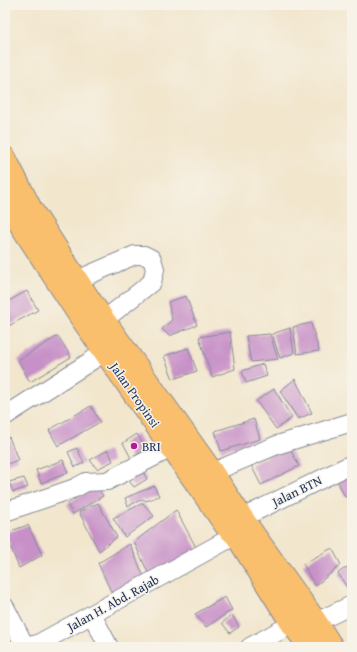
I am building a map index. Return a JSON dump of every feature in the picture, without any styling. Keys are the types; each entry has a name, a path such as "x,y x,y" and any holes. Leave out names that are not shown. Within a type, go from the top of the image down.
{"highway":[{"path":"5,158 70,285 104,320 203,476 239,526 316,622 332,647"},
{"name":"Jalan Propinsi","path":"5,198 18,221 70,285 105,352 171,448 203,476"},
{"path":"239,526 292,624 310,647"}],"street":[{"path":"70,285 135,255 144,255 152,259 155,269 152,282 104,320"},
{"path":"5,416 105,352"},
{"path":"203,476 277,445 352,422"},
{"path":"5,512 75,488 86,482 107,481 171,448"},
{"name":"Jalan BTN","path":"239,526 352,464"},
{"name":"Jalan H. Abd. Rajab","path":"5,607 23,642 29,645 36,645 92,615 239,526"},
{"path":"316,622 352,605"},
{"path":"92,615 109,647"},
{"path":"250,647 292,624"}],"building":[{"path":"27,291 38,310 5,328 5,303"},
{"path":"186,296 197,325 169,336 162,329 172,320 168,302"},
{"path":"311,323 319,351 297,354 293,327"},
{"path":"290,328 294,353 280,358 272,334"},
{"path":"230,332 235,369 212,377 199,337"},
{"path":"270,334 278,359 251,362 246,336"},
{"path":"58,336 71,357 30,382 18,360"},
{"path":"188,348 197,371 173,379 164,356"},
{"path":"263,364 267,376 246,383 242,371"},
{"path":"295,379 312,413 298,419 280,391"},
{"path":"274,389 292,418 276,429 256,401"},
{"path":"91,406 100,422 58,446 49,430"},
{"path":"254,419 260,439 221,451 215,431"},
{"name":"BRI","path":"137,434 146,449 131,458 123,443"},
{"path":"9,437 18,460 7,464 5,460 5,438"},
{"path":"288,445 299,466 261,485 251,465"},
{"path":"77,448 84,463 75,467 68,452"},
{"path":"108,450 113,461 97,469 90,460"},
{"path":"63,460 68,473 41,483 36,470"},
{"path":"141,468 147,479 134,487 126,477"},
{"path":"348,472 352,480 352,495 345,497 336,478"},
{"path":"24,478 28,487 13,492 9,482"},
{"path":"96,485 103,496 73,514 67,504"},
{"path":"154,486 159,496 146,501 143,499 128,506 125,498"},
{"path":"98,503 117,537 99,551 79,512"},
{"path":"143,503 154,516 125,537 113,518"},
{"path":"176,510 199,553 151,579 134,542"},
{"path":"28,525 42,555 19,568 5,533"},
{"path":"130,544 146,582 113,596 98,563"},
{"path":"332,548 341,565 315,586 303,564"},
{"path":"352,564 352,596 338,573"},
{"path":"225,597 232,610 206,627 195,614"},
{"path":"232,615 239,627 230,633 222,623"}],"place":[{"name":"BRI","path":"134,446"}]}
